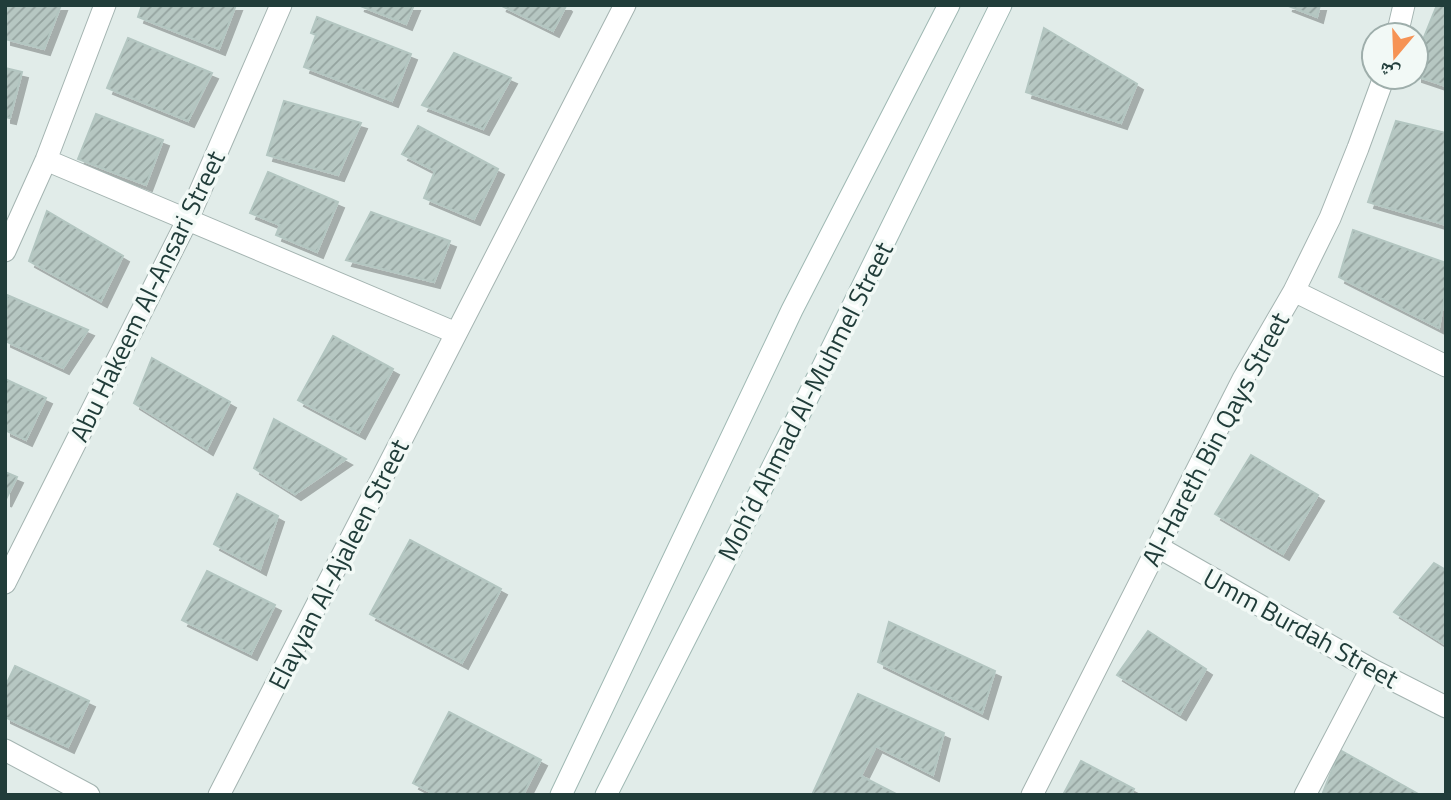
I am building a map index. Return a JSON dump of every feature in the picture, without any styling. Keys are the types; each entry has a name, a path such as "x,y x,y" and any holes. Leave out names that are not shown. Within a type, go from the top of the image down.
{"street":[{"path":"5,251 46,160 105,5"},
{"name":"Abu Hakeem Al-Ansari Street","path":"5,583 188,219 281,5"},
{"name":"Elayyan Al-Ajaleen Street","path":"219,795 625,5"},
{"name":"Moh’d Ahmad Al-Muhmel Street","path":"561,795 792,310 949,5"},
{"name":"Moh’d Ahmad Al-Muhmel Street","path":"606,795 795,423 1001,5"},
{"name":"Al-Hareth Bin Qays Street","path":"1032,795 1243,379 1294,291 1330,218 1379,91"},
{"path":"46,160 457,333"},
{"path":"1294,291 1446,366"},
{"name":"Umm Burdah Street","path":"1158,547 1371,669 1446,707"},
{"path":"1305,795 1371,669"},
{"path":"5,750 89,795"}],"building":[{"path":"9,5 61,5 44,49 5,39 5,13"},
{"path":"142,5 236,5 219,49 138,17"},
{"path":"358,5 414,5 406,24"},
{"path":"500,5 565,5 566,6 553,31"},
{"path":"1286,5 1320,5 1317,17"},
{"path":"1437,5 1446,5 1446,86 1430,81 1430,22"},
{"path":"317,17 411,54 392,101 304,67 316,35 311,33"},
{"path":"1044,28 1137,84 1121,123 1026,92"},
{"path":"128,38 212,73 188,121 107,88"},
{"path":"454,53 511,78 483,129 422,105"},
{"path":"5,68 22,72 10,118 5,117"},
{"path":"284,101 361,123 338,175 267,155"},
{"path":"96,114 163,140 146,185 78,159"},
{"path":"1396,121 1446,133 1446,225 1368,202"},
{"path":"418,126 498,169 474,219 424,198 435,171 402,154"},
{"path":"268,172 338,202 317,252 276,235 280,225 250,213"},
{"path":"47,211 123,256 101,301 29,261"},
{"path":"371,212 450,241 434,282 346,260"},
{"path":"1353,230 1446,263 1446,289 1439,328 1339,277"},
{"path":"7,295 88,330 63,368 5,341"},
{"path":"333,336 393,369 359,433 298,400"},
{"path":"152,358 230,402 207,449 134,403"},
{"path":"5,379 46,398 26,440 5,430"},
{"path":"274,419 346,459 295,494 254,468"},
{"path":"1251,455 1318,495 1283,554 1215,514"},
{"path":"5,472 17,477 5,501"},
{"path":"237,494 278,516 260,569 214,544"},
{"path":"410,540 501,589 462,663 370,614"},
{"path":"1434,563 1446,570 1446,645 1394,612"},
{"path":"207,571 275,605 251,654 182,620"},
{"path":"889,622 995,671 982,713 878,662"},
{"path":"1148,631 1206,669 1180,714 1117,675"},
{"path":"15,666 89,701 68,747 5,717 5,687"},
{"path":"858,694 944,733 933,775 876,746 861,776 898,795 812,795"},
{"path":"449,712 541,760 523,795 436,795 413,783"},
{"path":"1340,750 1420,795 1322,795"},
{"path":"1081,761 1134,789 1131,795 1063,795"}]}
